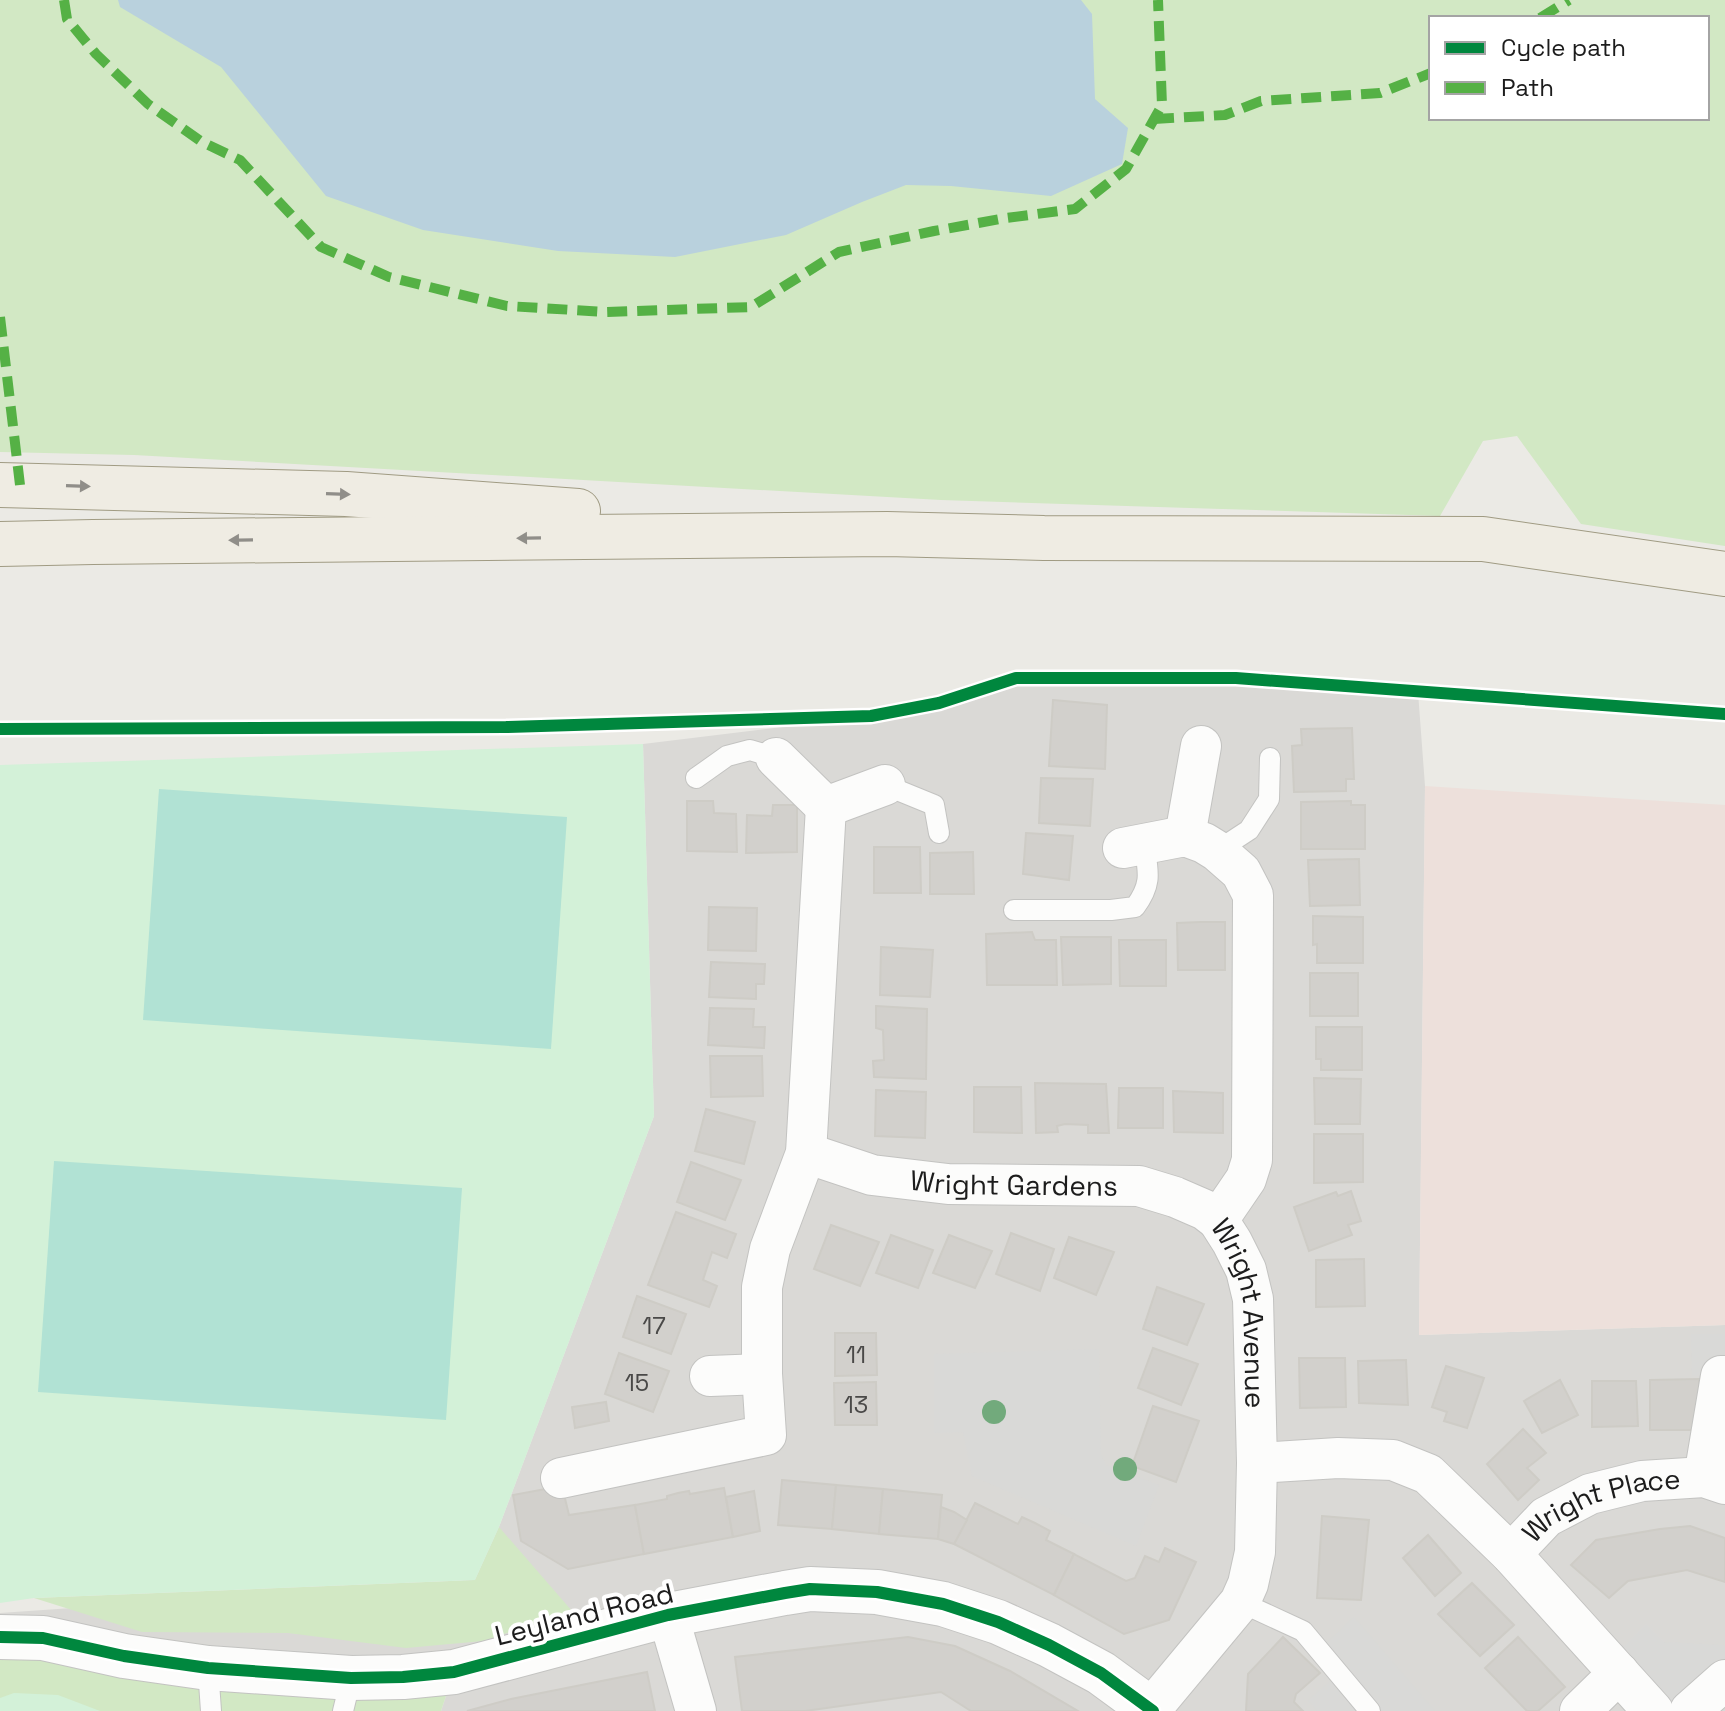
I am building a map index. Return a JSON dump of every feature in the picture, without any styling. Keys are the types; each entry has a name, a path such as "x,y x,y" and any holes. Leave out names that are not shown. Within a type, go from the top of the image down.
{"main road":[{"path":"0,485 346,494 887,534"},
{"path":"0,544 887,534 1044,538 1483,539 1725,574"}],"street":[{"path":"1133,846 1201,843 1201,746"},
{"path":"561,1478 766,1435 762,1287 770,1249 806,1153 826,807 776,758"},
{"path":"826,807 885,785"},
{"name":"Wright Avenue","path":"1152,1710 1240,1602 1248,1584 1255,1552 1257,1463 1253,1299 1246,1270 1218,1220 1246,1179 1252,1160 1253,895 1241,872 1201,843"},
{"name":"Wright Gardens","path":"806,1153 872,1175 948,1184 1139,1186 1175,1197 1205,1210 1218,1220"},
{"path":"710,1376 762,1374"},
{"name":"Wright Place","path":"1511,1554 1546,1517 1590,1494 1642,1481 1715,1480 1721,1376 1725,1376"},
{"name":"Wright Place","path":"1257,1463 1338,1458 1393,1460 1428,1474 1511,1554 1653,1711"},
{"name":"Leyland Road","path":"0,1637 43,1638 124,1656 347,1694 403,1677 454,1672 668,1615 810,1589 877,1592 943,1604 998,1622 1101,1673 1152,1710"},
{"path":"668,1615 696,1711"},
{"path":"1580,1711 1619,1673"},
{"path":"1690,1711 1725,1680"}],"lane":[{"path":"696,778 727,756 750,750 776,758"},
{"path":"1201,843 1249,830 1269,799 1270,758"},
{"path":"885,785 934,805 939,833"},
{"path":"1014,910 1111,910 1135,907 1146,892 1148,875 1133,846"},
{"path":"1240,1602 1303,1631 1370,1711"},
{"path":"208,1668 211,1711"}],"shaded area":[{"path":"1016,678 1236,678 1418,692 1425,786 1419,1335 1725,1325 1725,1711 441,1711 454,1672 0,1637 0,1613 475,1580 499,1527 654,1116 643,744 871,716"},
{"path":"1425,786 1725,805 1725,1325 1419,1335"},
{"path":"1691,1334 1725,1334 1725,1422 1703,1376 1692,1376"},
{"path":"1099,1349 1101,1454 1106,1465 1159,1485 1136,1546 972,1476 963,1432 934,1433 934,1354"},
{"path":"1354,1617 1435,1711 1317,1711 1308,1700 1339,1674 1319,1650"},
{"path":"1646,1624 1664,1642 1725,1645 1725,1711 1621,1711 1638,1695 1608,1662"}],"green space":[{"path":"0,0 1725,0 1725,546 1581,524 1517,436 1483,441 1440,516 941,500 134,455 0,452"},
{"path":"643,744 654,1116 499,1527 475,1580 34,1598 0,1603 0,765"},
{"path":"159,789 567,817 551,1049 143,1020"},
{"path":"54,1161 462,1188 446,1420 38,1392"},
{"path":"499,1527 572,1611 483,1641 406,1648 288,1633 142,1632 34,1598 475,1580"},
{"path":"0,1638 454,1672 441,1711 0,1711"},
{"path":"14,1693 58,1695 100,1711 0,1711 0,1698"}],"water":[{"path":"118,0 1081,0 1092,14 1095,99 1128,128 1122,164 1051,196 951,186 906,185 786,235 675,257 558,251 423,230 326,196 221,67 120,7"}],"building":[{"path":"1053,700 1107,705 1105,769 1049,766"},
{"path":"1352,728 1354,779 1346,779 1346,791 1294,792 1292,746 1302,745 1301,729"},
{"path":"1041,778 1093,779 1090,826 1039,823"},
{"path":"687,801 713,801 714,813 736,814 737,852 687,851"},
{"path":"1351,801 1351,805 1365,805 1365,849 1301,849 1301,802"},
{"path":"773,805 797,805 797,852 746,853 747,815 772,816"},
{"path":"1026,833 1073,836 1069,880 1023,874"},
{"path":"874,847 920,847 921,893 874,893"},
{"path":"973,852 974,894 930,894 930,853"},
{"path":"1359,859 1360,905 1310,906 1308,860"},
{"path":"709,907 757,908 756,951 708,950"},
{"path":"1313,916 1363,917 1363,963 1317,963 1317,944 1313,945"},
{"path":"1225,922 1225,970 1178,970 1177,923"},
{"path":"1032,932 1035,940 1056,940 1057,985 987,985 986,934"},
{"path":"1061,937 1111,937 1111,984 1063,985"},
{"path":"1119,940 1166,940 1166,986 1120,986"},
{"path":"881,947 933,950 930,997 880,995"},
{"path":"711,962 765,964 764,984 756,984 756,999 709,997"},
{"path":"1310,973 1358,973 1358,1016 1310,1016"},
{"path":"876,1006 927,1009 926,1079 874,1077 873,1061 884,1060 883,1030 876,1028"},
{"path":"710,1008 754,1009 753,1027 765,1027 764,1048 708,1045"},
{"path":"1316,1027 1362,1027 1362,1070 1321,1070 1321,1059 1316,1059"},
{"path":"710,1056 762,1056 763,1096 711,1097"},
{"path":"1314,1078 1361,1079 1360,1124 1315,1124"},
{"path":"1035,1083 1106,1084 1109,1133 1088,1133 1088,1125 1065,1124 1057,1126 1058,1132 1036,1133"},
{"path":"974,1087 1021,1087 1022,1133 974,1132"},
{"path":"1119,1088 1163,1088 1163,1128 1118,1128"},
{"path":"876,1090 926,1092 925,1138 875,1136"},
{"path":"1173,1091 1223,1093 1223,1133 1174,1132"},
{"path":"706,1109 755,1122 744,1164 695,1151"},
{"path":"1314,1134 1363,1134 1363,1182 1314,1183"},
{"path":"691,1162 741,1180 725,1220 677,1202"},
{"path":"1351,1191 1361,1221 1348,1225 1352,1235 1309,1251 1294,1207 1336,1192 1338,1196"},
{"path":"676,1212 736,1234 727,1258 712,1252 703,1280 717,1286 709,1307 648,1285"},
{"path":"831,1225 879,1242 860,1286 814,1269"},
{"path":"1011,1233 1054,1249 1040,1291 996,1274"},
{"path":"891,1235 933,1250 918,1288 876,1273"},
{"path":"949,1235 992,1251 975,1288 933,1273"},
{"path":"1069,1237 1114,1252 1096,1295 1054,1278"},
{"path":"1364,1259 1365,1306 1316,1307 1316,1260"},
{"path":"1157,1287 1204,1304 1187,1345 1143,1329"},
{"path":"637,1296 686,1314 671,1354 623,1337"},
{"path":"835,1333 876,1333 877,1375 835,1376"},
{"path":"1153,1348 1198,1364 1181,1405 1138,1388"},
{"path":"619,1353 669,1371 653,1412 605,1394"},
{"path":"1299,1358 1345,1358 1346,1407 1300,1408"},
{"path":"1406,1360 1408,1405 1359,1403 1358,1361"},
{"path":"1446,1366 1484,1378 1467,1428 1444,1421 1447,1412 1432,1407"},
{"path":"1699,1379 1699,1430 1650,1430 1650,1380"},
{"path":"1560,1380 1578,1415 1542,1433 1524,1401"},
{"path":"1592,1381 1636,1381 1638,1426 1592,1427"},
{"path":"876,1382 877,1425 835,1425 834,1383"},
{"path":"606,1402 609,1421 575,1428 572,1407"},
{"path":"1153,1406 1199,1421 1176,1482 1132,1466"},
{"path":"1523,1429 1546,1453 1527,1468 1539,1480 1518,1500 1487,1464"},
{"path":"782,1480 836,1485 832,1529 778,1525"},
{"path":"836,1485 883,1489 879,1534 832,1529"},
{"path":"562,1486 569,1515 635,1505 644,1554 568,1569 521,1541 513,1495"},
{"path":"724,1488 733,1537 644,1554 635,1505 667,1499 667,1496 678,1493"},
{"path":"883,1489 942,1495 938,1539 879,1534"},
{"path":"754,1491 760,1531 733,1537 726,1497"},
{"path":"975,1503 1018,1524 1022,1517 1035,1523 1050,1531 1046,1540 1074,1554 1054,1595 954,1544"},
{"path":"941,1507 967,1520 954,1544 938,1539"},
{"path":"1322,1516 1369,1520 1361,1600 1317,1598"},
{"path":"1690,1526 1725,1538 1725,1582 1687,1570 1628,1581 1609,1598 1571,1565 1596,1540"},
{"path":"1428,1535 1461,1573 1435,1596 1403,1558"},
{"path":"1165,1548 1196,1562 1169,1620 1124,1634 1054,1595 1074,1554 1126,1581 1135,1578 1145,1556 1159,1562"},
{"path":"1472,1583 1514,1625 1480,1656 1438,1614"},
{"path":"908,1637 955,1646 1010,1671 1078,1711 971,1711 941,1692 805,1711 742,1711 735,1657"},
{"path":"1283,1637 1320,1673 1296,1694 1294,1702 1303,1711 1246,1711 1248,1674"},
{"path":"1518,1637 1565,1687 1538,1711 1527,1711 1485,1668"},
{"path":"647,1672 655,1711 467,1711 511,1699"}],"marked path":[{"path":"64,0 67,19 96,54 148,104 202,142 240,160 321,247 389,277 507,306 607,312 751,307 839,252 934,231 1075,209 1126,169 1162,105 1158,0"},
{"path":"1543,16 1569,0"},
{"path":"1154,119 1225,115 1261,101 1380,93 1429,74"},
{"path":"0,317 20,485"}],"cycle path":[{"path":"0,729 506,727 871,716 939,703 1016,678 1236,678 1725,714"},
{"path":"0,1637 43,1638 124,1656 208,1668 351,1678 403,1677 454,1672 668,1615 785,1593 810,1589 877,1592 943,1604 998,1622 1101,1673 1153,1711"}]}
